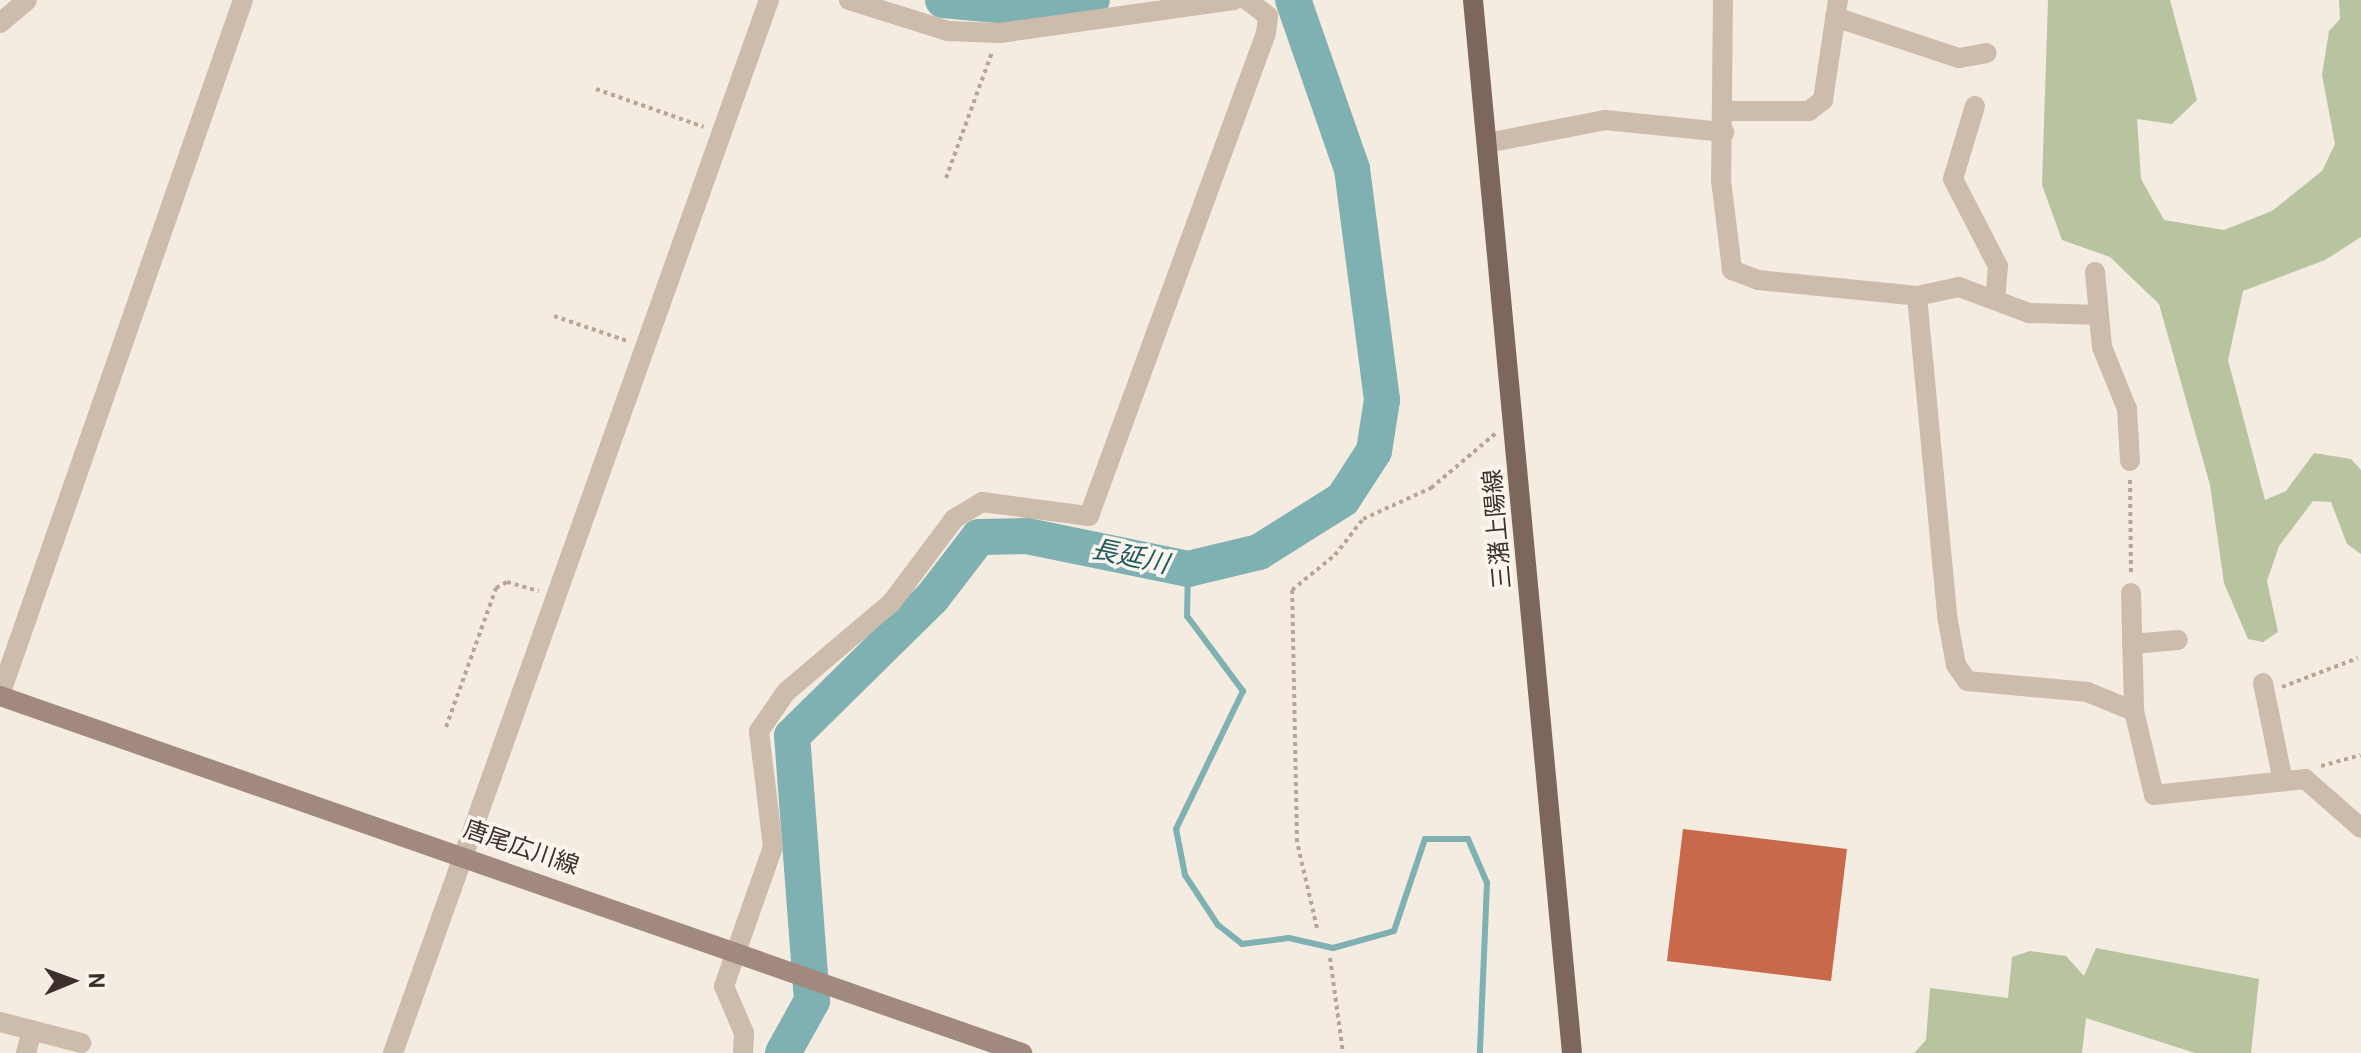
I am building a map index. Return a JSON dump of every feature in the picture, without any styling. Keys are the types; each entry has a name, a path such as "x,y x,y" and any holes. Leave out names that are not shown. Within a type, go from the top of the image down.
{"main road":[{"name":"三潴上陽線","path":"1473,0 1572,1053"},
{"name":"唐尾広川線","path":"0,695 464,855 824,987 1019,1052"}],"street":[{"path":"0,23 27,0"},
{"path":"0,695 243,0"},
{"path":"393,1053 769,0"},
{"path":"849,0 948,31 994,32 1234,0"},
{"path":"743,1053 744,1033 724,986 742,955 769,869 770,785 759,731 786,692 892,602 954,519 972,508 1012,505 1089,516 1266,33 1268,16 1247,0"},
{"path":"1723,0 1721,180 1732,270 1758,280 1917,296 1959,287 2029,313 2099,315"},
{"path":"1487,143 1605,120 1724,122 1809,111 1823,100 1836,8 1959,58 1987,53"},
{"path":"1975,106 1953,179 1998,266 1995,299"},
{"path":"2095,272 2102,347 2127,409 2130,461"},
{"path":"1917,296 1956,665 1967,681 2087,692 2134,711"},
{"path":"2131,593 2134,711 2154,795 2291,780"},
{"path":"2132,644 2178,640"},
{"path":"2264,688 2291,780 2361,828"},
{"path":"0,1022 81,1043"},
{"path":"26,1053 32,1030"}],"path":[{"path":"946,178 994,32"},
{"path":"596,89 721,133"},
{"path":"554,316 645,347"},
{"path":"1317,928 1297,842 1292,590 1335,555 1363,519 1431,488 1473,447 1515,422"},
{"path":"2130,461 2131,593"},
{"path":"446,727 496,588 507,582 556,596"},
{"path":"2264,688 2358,658"},
{"path":"2291,780 2361,755"},
{"path":"1330,958 1343,1053"}],"green space":[{"path":"2048,0 2170,0 2197,100 2172,124 2137,119 2141,179 2164,220 2224,230 2272,211 2322,171 2335,144 2322,75 2329,31 2340,19 2339,0 2361,0 2361,237 2325,260 2243,291 2228,360 2265,500 2286,491 2314,453 2351,459 2361,470 2361,554 2347,544 2331,502 2313,501 2279,546 2267,581 2278,632 2263,642 2248,639 2224,583 2210,485 2159,304 2110,257 2062,240 2042,185"},
{"path":"2096,948 2259,979 2251,1053 2195,1053 2086,1018 2082,1053 1914,1053 1926,1040 1930,988 2008,998 2012,957 2030,951 2066,956 2084,976"}],"building":[{"path":"1683,829 1847,849 1831,981 1667,961"}],"waterway":[{"name":"長延川","path":"943,0 1053,10 1092,0"},
{"name":"長延川","path":"783,1053 812,1001 792,736 932,598 979,537 1027,536 1188,569 1259,552 1343,499 1374,451 1382,400 1352,169 1293,0"},
{"path":"1188,569 1187,616 1243,691 1176,829 1185,875 1218,925 1242,944 1289,938 1333,948 1394,931 1425,839 1468,839 1487,883 1480,1053"}]}
